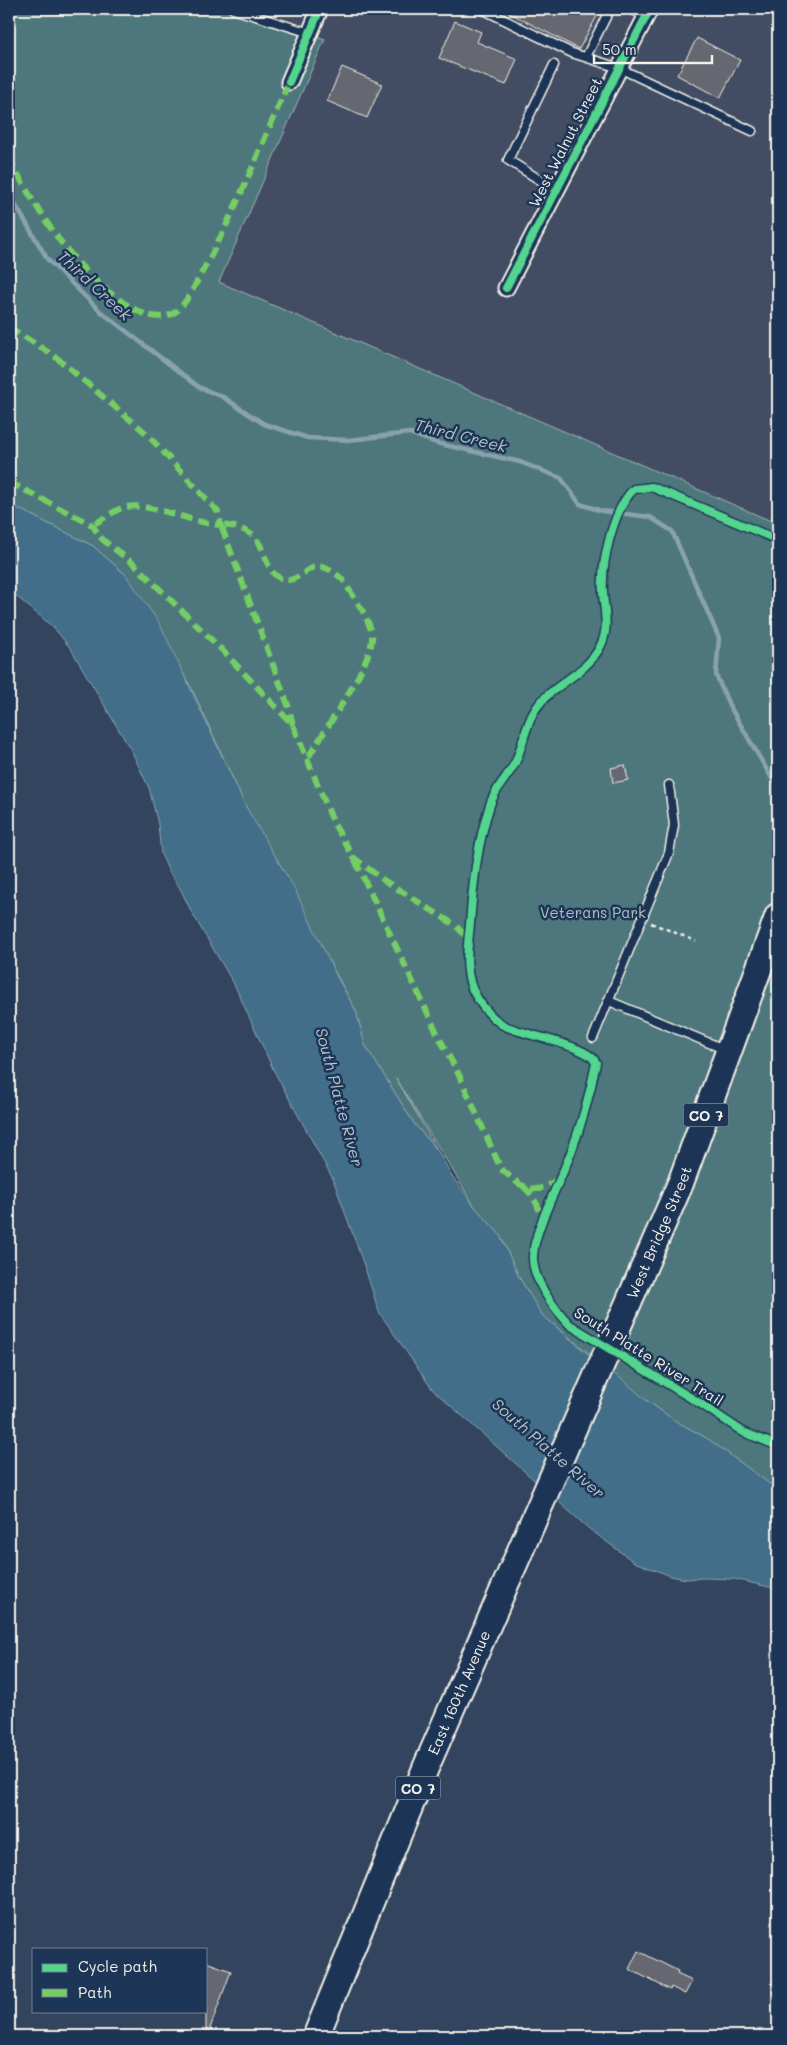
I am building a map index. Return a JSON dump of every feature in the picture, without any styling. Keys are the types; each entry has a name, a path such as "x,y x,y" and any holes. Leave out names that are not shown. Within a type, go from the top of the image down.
{"main road":[{"name":"West Bridge Street","path":"524,1542 681,1182 778,916"},
{"name":"East 160th Avenue","path":"316,2036 422,1776 524,1542"}],"street":[{"path":"289,82 320,9"},
{"name":"West Walnut Street","path":"506,288 648,12"}],"lane":[{"path":"233,9 310,33"},
{"path":"482,9 572,52 619,68 752,131"},
{"path":"586,57 610,9"},
{"path":"630,9 648,12"},
{"path":"554,65 508,160 556,190"},
{"path":"594,1038 669,853 674,825 669,785"},
{"path":"609,1001 730,1052"}],"path":[{"path":"650,923 696,941"}],"shaded area":[{"path":"233,9 778,9 778,524 219,282 325,40"}],"green space":[{"name":"Veterans Park","path":"9,9 233,9 325,39 219,282 778,524 778,1490 708,1439 674,1420 646,1400 542,1315 519,1277 500,1235 475,1207 396,1078 438,1151 415,1125 365,1045 356,1011 246,807 191,687 126,575 93,546 9,504"}],"water":[{"name":"South Platte River","path":"9,504 93,546 126,575 160,624 246,807 294,888 338,979 356,1011 365,1045 415,1125 438,1151 452,1176 475,1207 500,1235 519,1277 542,1315 646,1400 674,1420 708,1439 778,1490 778,1589 734,1579 686,1579 671,1576 634,1562 588,1528 432,1389 379,1312 333,1179 274,1071 234,984 169,872 161,854 158,824 149,788 132,752 71,649 54,628 9,590"}],"building":[{"path":"502,9 601,9 579,49"},
{"path":"455,21 481,32 477,42 517,59 506,85 439,58"},
{"path":"697,38 740,60 720,98 677,75"},
{"path":"342,67 382,84 367,118 327,101"},
{"path":"625,765 628,780 613,783 611,768"},
{"path":"638,1951 678,1971 677,1974 692,1981 685,1994 671,1987 670,1990 629,1969"},
{"path":"208,1963 231,1971 208,2034 206,2034"}],"waterway":[{"name":"Third Creek","path":"9,194 48,260 100,311 199,387 223,397 264,424 308,438 349,440 409,433 436,443 520,462 561,478 580,504 602,511 650,517 672,531 719,638 716,675 729,705 774,782 778,784"}],"marked path":[{"path":"9,158 46,220 75,259 91,276 109,292 135,309 147,315 166,316 178,310 190,294 218,243 289,82"},
{"path":"9,327 57,358 146,433 218,512 221,525 209,524 157,510 133,506 122,508 92,525"},
{"path":"9,482 92,525 103,540 134,564 222,650 293,725 334,824 354,858 385,881 455,925 468,938"},
{"path":"293,725 289,708 221,525 239,528 258,541 274,574 282,579 296,578 315,567 322,567 332,571 343,580 364,614 370,628 372,635 371,647 357,679 308,758"},
{"path":"355,860 460,1077 501,1169 519,1184 529,1188 539,1189 558,1180"},
{"path":"523,1186 535,1201 541,1220"}],"cycle path":[{"path":"289,82 320,9"},
{"path":"506,288 650,9"},
{"path":"596,1063 591,1057 569,1046 503,1025 485,1009 472,988 467,956 473,894 476,864 490,805 495,793 515,763 535,710 550,693 586,665 600,647 606,627 603,592 606,552 620,509 634,489 652,487 778,540"},
{"name":"South Platte River Trail","path":"596,1063 585,1110 574,1144 547,1207 534,1248 534,1268 541,1286 570,1325 701,1404 743,1432 778,1446"}]}
